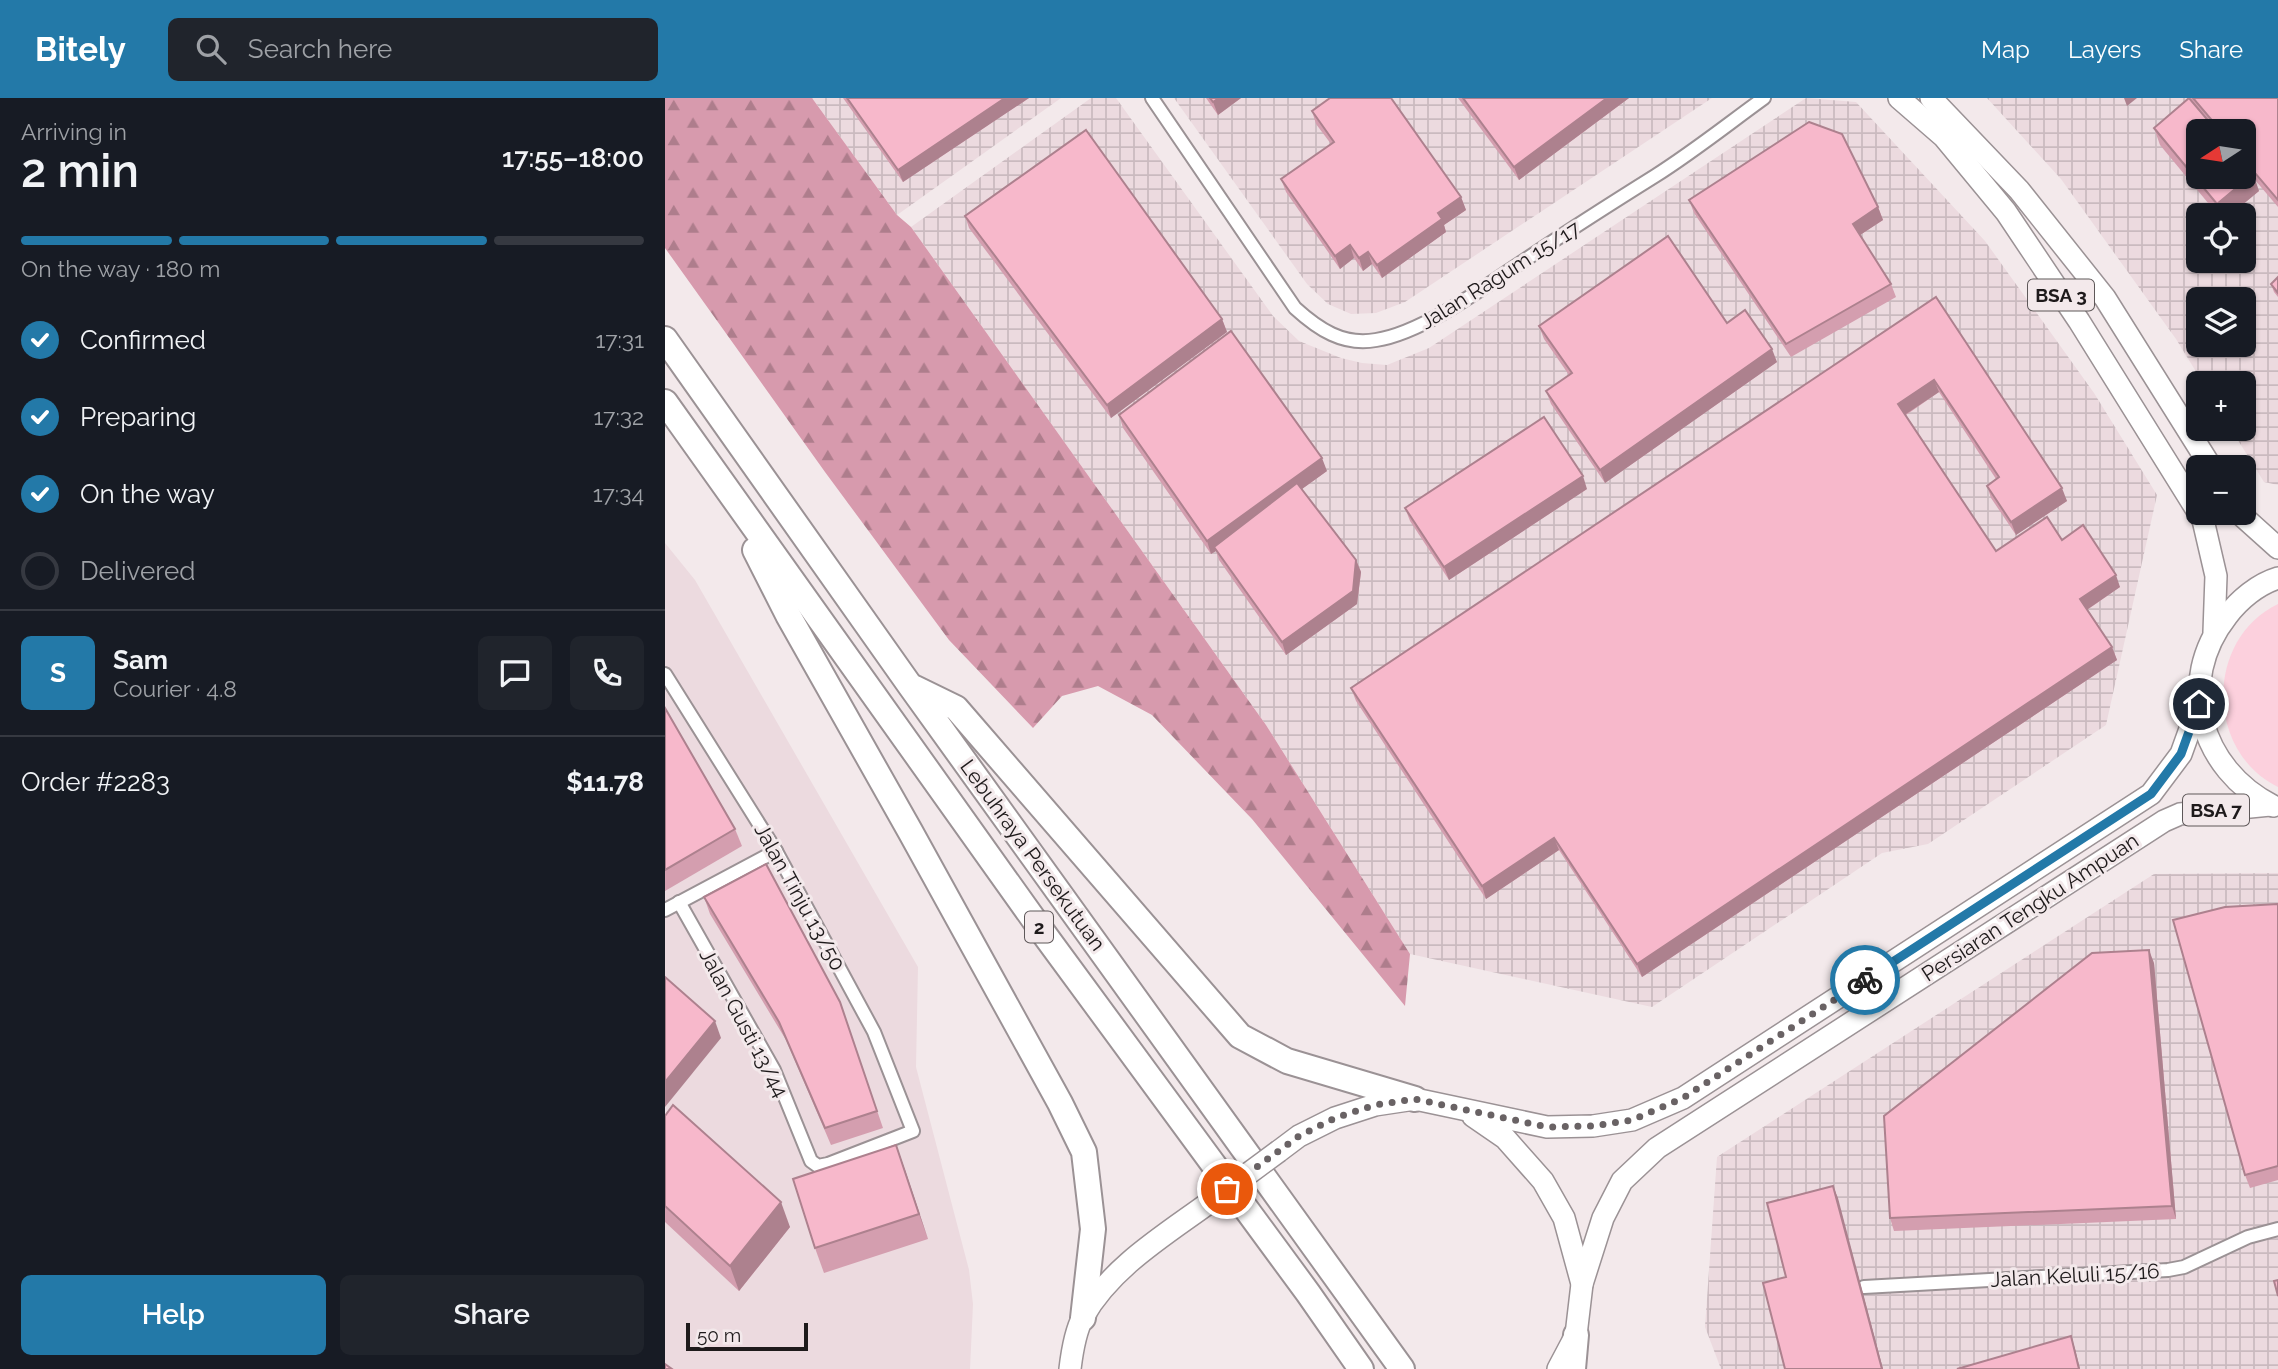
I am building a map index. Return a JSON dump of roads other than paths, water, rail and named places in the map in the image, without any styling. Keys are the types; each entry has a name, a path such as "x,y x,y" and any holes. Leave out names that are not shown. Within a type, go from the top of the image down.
{"highway":[{"name":"Lebuhraya Persekutuan","path":"665,339 911,687 1402,1369"},
{"name":"Lebuhraya Persekutuan","path":"665,402 1047,938 1361,1369"},
{"path":"721,482 788,615 1060,1103 1084,1152 1093,1230 1083,1318"},
{"path":"911,687 956,708 1240,1036 1287,1060 1415,1099"},
{"path":"1573,1369 1576,1335"}],"main road":[{"name":"BSA 3","path":"1899,98 1944,137 2006,212 2079,321 2186,493"},
{"name":"BSA 3","path":"1931,98 2019,190 2105,298 2203,455"},
{"name":"BSA 3","path":"2204,525 2215,576 2214,632"},
{"path":"2252,525 2278,548"},
{"path":"2274,807 2235,781 2210,746 2199,704 2199,680 2204,655 2214,632 2238,601 2278,578"},
{"name":"Persiaran Tengku Ampuan","path":"1415,1099 1547,1127 1593,1126 1632,1120 1683,1098 2151,794 2181,754 2199,704"},
{"name":"Persiaran Tengku Ampuan","path":"1582,1284 1604,1218 1622,1181 1657,1148 2164,821 2180,814 2274,807"},
{"path":"1070,1369 1072,1352 1083,1318 1105,1287 1136,1256 1299,1136 1335,1118 1375,1105 1415,1099"},
{"path":"1462,1109 1505,1138 1543,1181 1565,1217 1582,1284 1576,1335 1558,1369"}],"street":[{"name":"Jalan Ragum 15/17","path":"1153,98 1295,308 1313,325 1333,336 1353,341 1375,341 1413,330 1657,175 1764,98"},
{"name":"Jalan Tinju 13/50","path":"665,674 776,851 874,1032 913,1131"},
{"path":"665,910 776,851"},
{"name":"Jalan Gusti 13/44","path":"679,902 774,1070 811,1161 818,1166 828,1164 913,1131"},
{"name":"Jalan Keluli 15/16","path":"1864,1287 2168,1270 2184,1267 2248,1237 2278,1229"}]}
